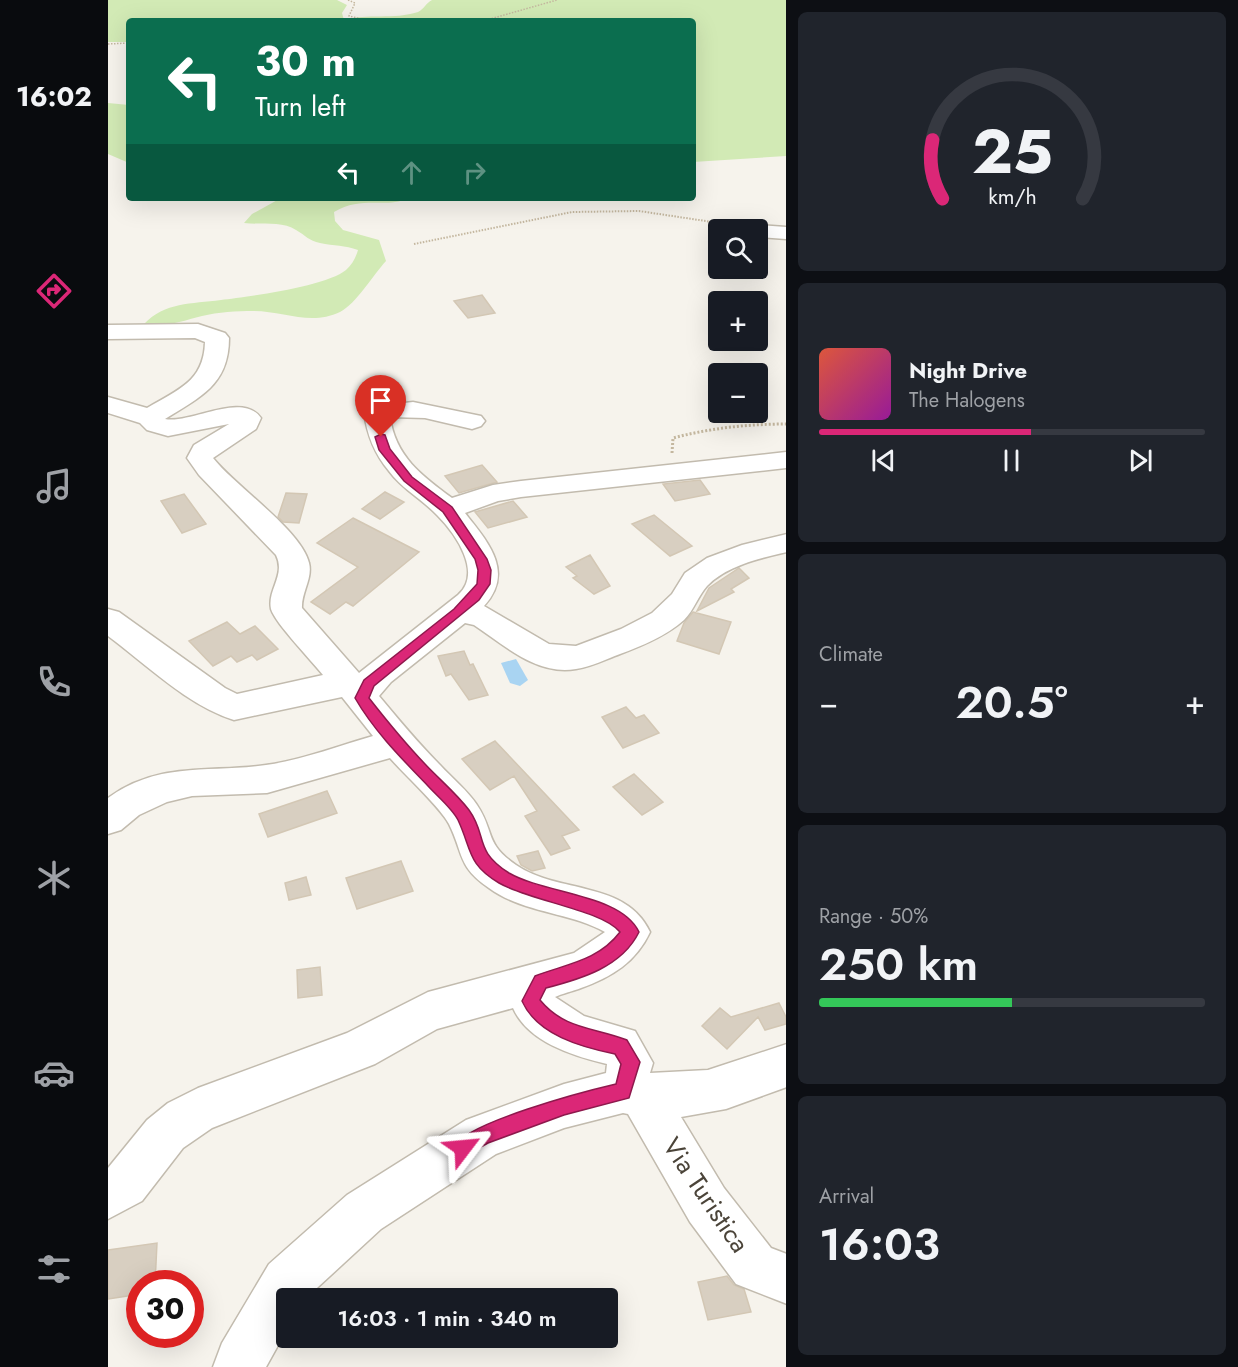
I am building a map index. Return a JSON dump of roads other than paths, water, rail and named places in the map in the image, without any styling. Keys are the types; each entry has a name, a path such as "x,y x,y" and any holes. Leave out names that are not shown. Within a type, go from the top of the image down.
{"street":[{"path":"108,332 198,332 217,338 216,360 206,381 195,392 149,418"},
{"path":"108,405 149,418 156,425 168,428 241,414 248,418 247,423 202,451 201,458 213,475 269,531 294,560 295,576 284,595 286,611 356,691 397,743 464,815 480,859 504,878 540,894 598,909 620,919 630,932 616,950 580,971 428,1012 360,1049 198,1111 179,1121 163,1136 140,1170 118,1191 108,1195"},
{"path":"108,620 213,697 234,707 328,686 356,691 458,612 475,597 483,584 484,570 476,552 448,509 408,479 385,450 377,412 394,408 453,415 472,421"},
{"path":"448,509 493,494 681,470 786,460"},
{"path":"458,612 471,610 526,648 549,658 573,658 629,639 660,623 682,603 697,579 721,565 765,547 786,543"},
{"path":"108,819 126,805 159,789 192,782 267,779 397,743"},
{"path":"541,981 531,1001 545,1019 583,1038 620,1047 631,1062 632,1093"},
{"path":"239,1367 240,1361 287,1282 364,1212 482,1136 564,1106 632,1093 666,1098 700,1095 786,1065"},
{"name":"Via Turistica","path":"632,1093 707,1205 754,1266 786,1279"}],"water":[{"path":"516,659 528,680 520,686 510,683 501,663"}]}
